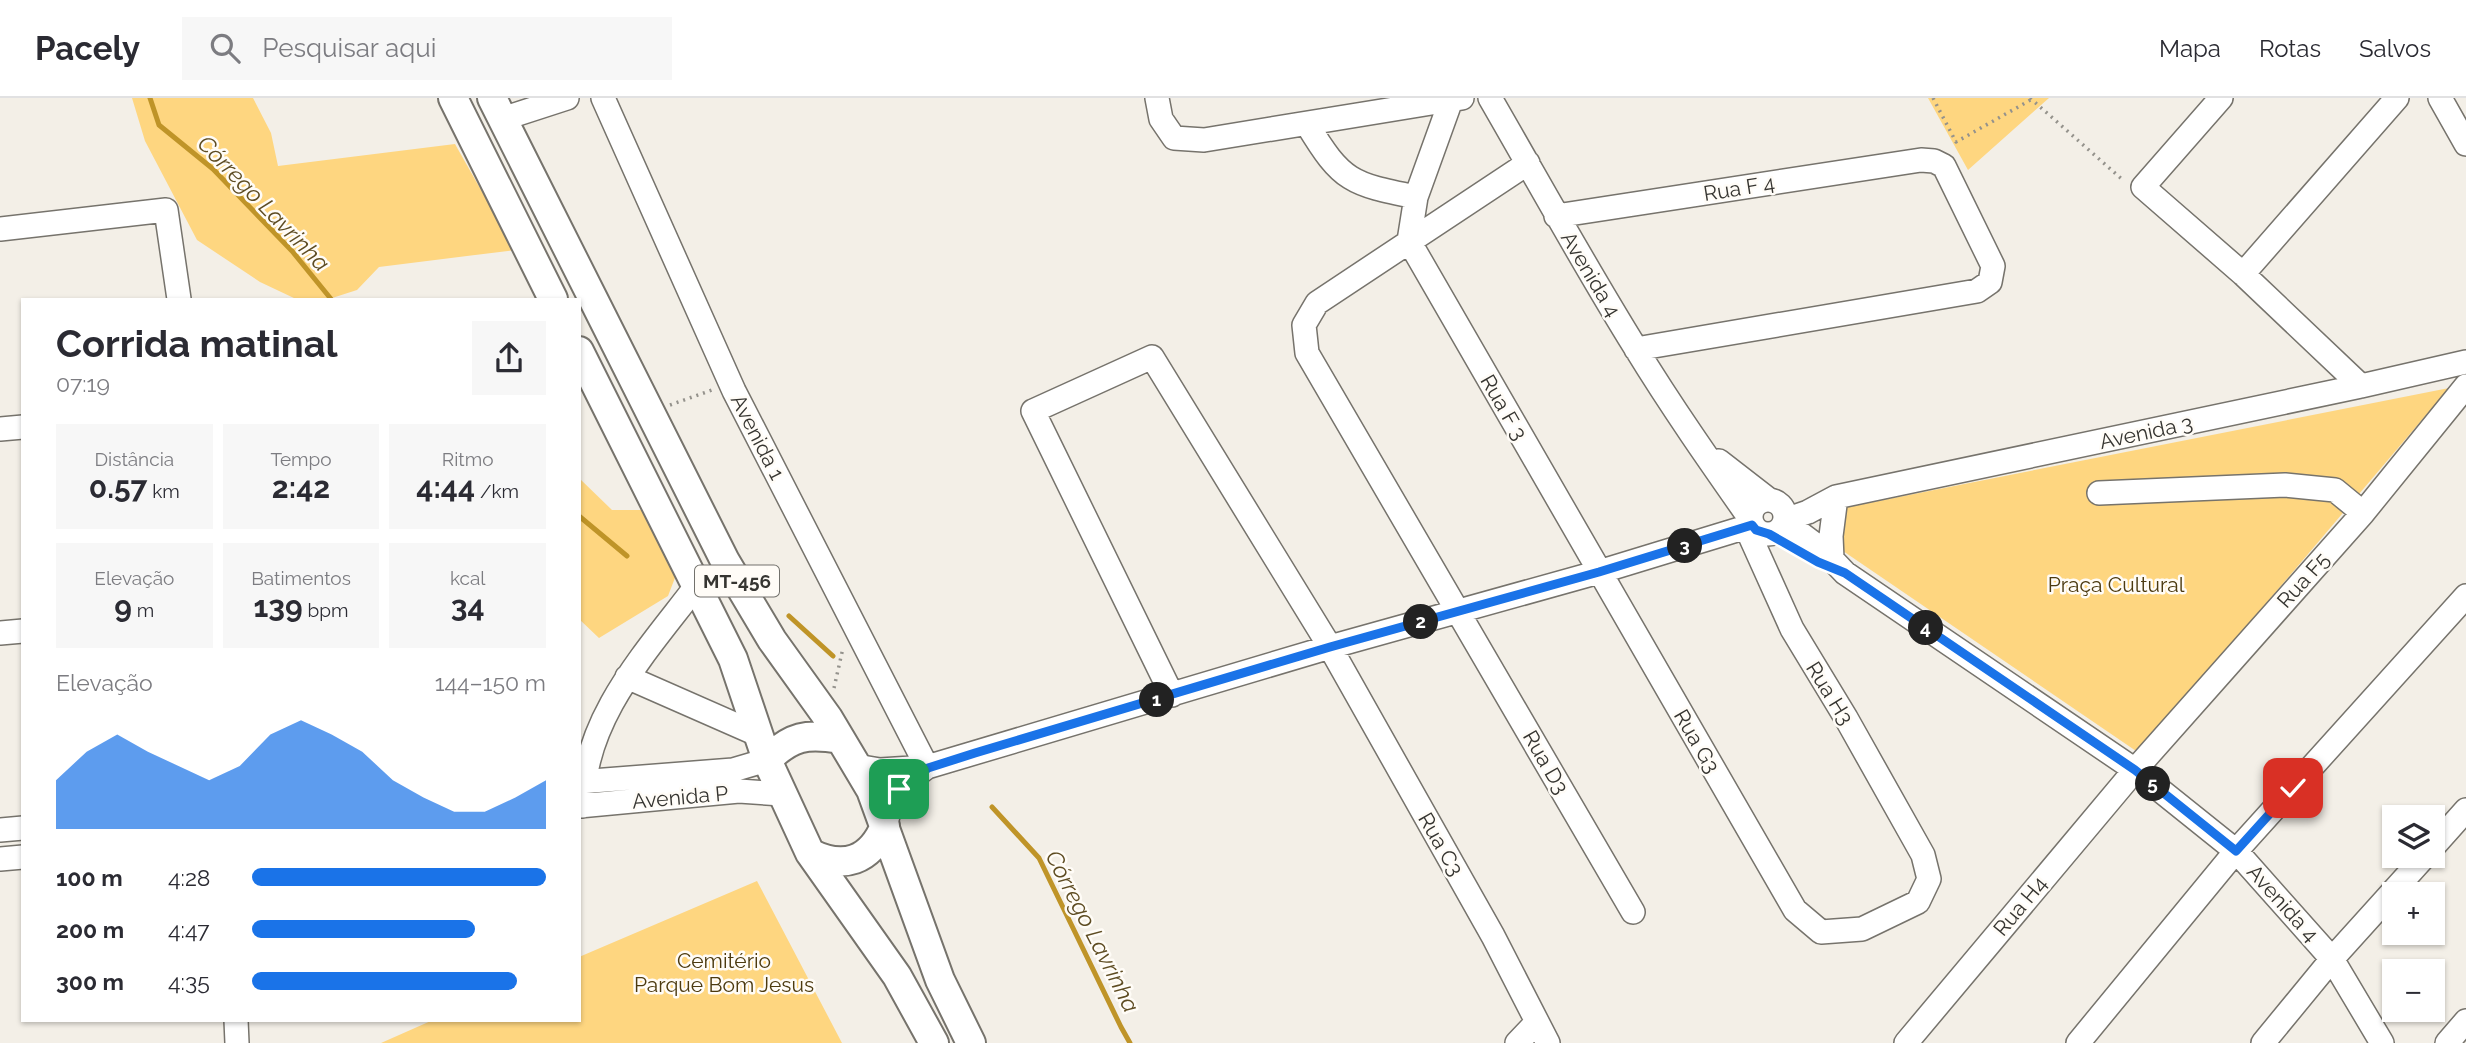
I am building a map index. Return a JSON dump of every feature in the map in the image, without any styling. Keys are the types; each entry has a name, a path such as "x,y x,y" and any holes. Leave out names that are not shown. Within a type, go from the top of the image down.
{"main road":[{"path":"453,98 553,298"},
{"name":"MT-456","path":"497,108 725,561 772,640 834,728 871,790 940,979 971,1043"},
{"name":"MT-456","path":"581,355 733,659 763,748 810,853 891,966 934,1043"},
{"path":"763,748 781,746 800,737 820,735 834,728"},
{"path":"810,853 839,863 855,860 873,846 885,826"}],"street":[{"path":"497,108 567,98"},
{"name":"Avenida 1","path":"603,98 731,384 928,768"},
{"path":"1157,98 1161,120 1174,138 1204,140 1458,99"},
{"name":"Avenida 4","path":"1490,98 1556,216 1699,447 1767,519 1818,562 1839,566 2135,770 2236,851 2332,958 2382,1043"},
{"path":"2221,98 2143,187 2243,274 2361,386"},
{"path":"2243,274 2397,98"},
{"path":"2440,98 2466,144"},
{"path":"1409,242 1416,197 1458,99"},
{"path":"1307,124 1326,157 1343,174 1374,189 1416,197"},
{"name":"Rua F 4","path":"1556,216 1921,160 1934,161 1944,166 1993,266 1990,282 1977,291 1636,349"},
{"path":"1409,242 1528,163"},
{"path":"0,229 166,210 179,298"},
{"name":"Rua D3","path":"1409,242 1317,303 1304,325 1307,353 1633,912"},
{"name":"Rua F 3","path":"1409,242 1599,572"},
{"name":"Rua C3","path":"1171,695 1033,411 1152,357 1330,647 1493,936 1548,1043"},
{"name":"Avenida 3","path":"928,768 1330,647 1599,572 1831,500 2466,362"},
{"name":"Rua F5","path":"2135,770 2363,513 2466,386"},
{"path":"0,429 21,427"},
{"path":"2099,493 2284,485 2335,490 2363,513"},
{"path":"1831,500 1831,536 1839,566"},
{"name":"Rua H3","path":"1767,519 1792,629 1923,855"},
{"name":"Rua G3","path":"1599,572 1795,909 1821,932 1862,929 1918,902 1929,879 1923,855"},
{"path":"581,806 581,782 607,711 627,677 697,585"},
{"path":"2078,1043 2236,851 2466,596"},
{"path":"0,633 21,631"},
{"path":"627,677 763,748"},
{"name":"Avenida P","path":"581,782 733,770 763,748"},
{"path":"856,766 880,770 928,768"},
{"path":"885,826 893,798 899,789 928,768"},
{"name":"Rua H4","path":"1906,1043 2135,770"},
{"name":"Avenida P","path":"581,806 739,791 782,794"},
{"path":"2445,835 2465,814"},
{"path":"0,830 21,828"},
{"path":"0,859 21,857"},
{"path":"2263,1043 2332,958 2414,868"},
{"path":"1517,1043 1537,1021"},
{"path":"2446,1043 2466,1021"},
{"path":"236,1022 237,1043"}],"path":[{"path":"1933,98 1956,142 2032,99 2138,193 2143,187"},
{"path":"651,412 731,384"},
{"path":"834,728 843,646"}],"green space":[{"path":"132,98 253,98 271,133 278,166 455,144 515,250 379,267 357,290 332,298 294,298 260,282 197,240 145,141"},
{"path":"1928,98 2049,98 1968,170"},
{"name":"Praça Cultural","path":"2449,388 2139,753 1843,551 1839,543 1843,508"},
{"path":"581,480 612,510 646,510 678,570 668,596 599,638 581,621"},
{"name":"Cemitério Parque Bom Jesus","path":"757,881 842,1043 381,1043 428,1022 581,1022 581,956"}],"waterway":[{"name":"Córrego Lavrinha","path":"150,98 159,125 213,169 292,251 330,298"},
{"name":"Córrego Lavrinha","path":"581,518 627,556"},
{"name":"Córrego Lavrinha","path":"789,616 833,656"},
{"name":"Córrego Lavrinha","path":"992,807 1039,858 1130,1043"}],"route":[{"path":"899,789 928,768 975,753 1752,525 1756,530 1845,573 2135,770 2236,851 2293,788"}]}
